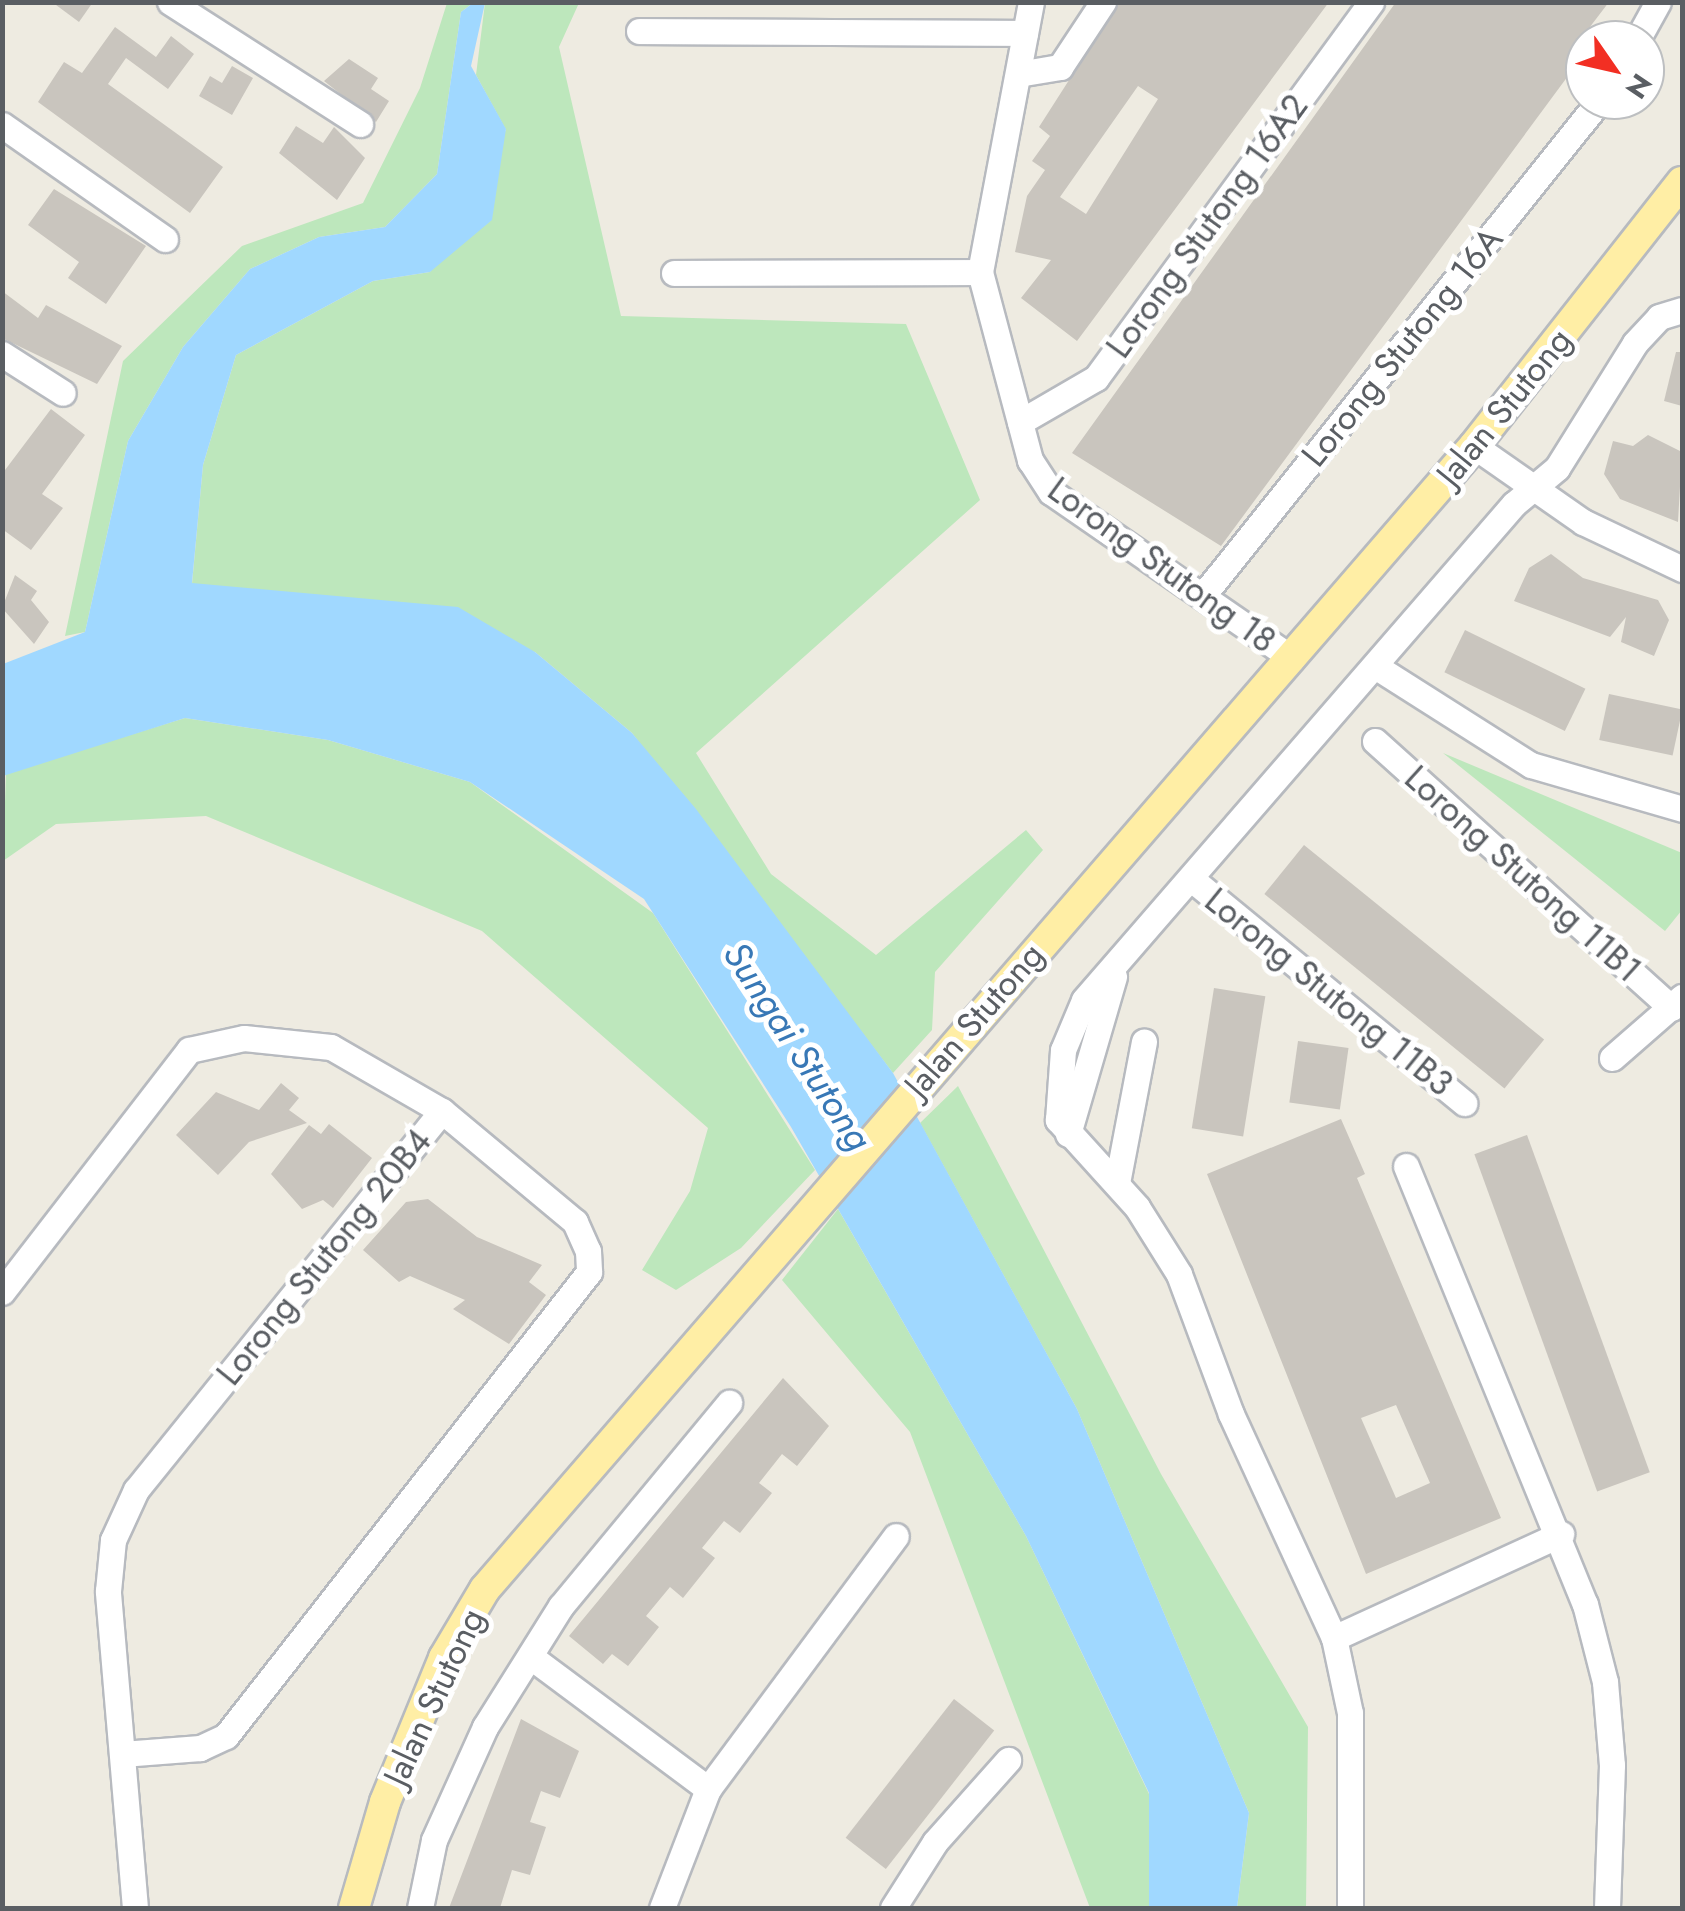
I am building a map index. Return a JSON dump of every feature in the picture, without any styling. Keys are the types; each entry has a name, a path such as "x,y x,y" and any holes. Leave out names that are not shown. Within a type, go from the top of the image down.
{"main road":[{"name":"Jalan Stutong","path":"354,1908 384,1802 444,1658 485,1588 964,1030 1474,446 1682,182"}],"street":[{"path":"170,2 360,124"},
{"name":"Lorong Stutong 18","path":"1031,2 980,272 1020,422 1051,492 1292,658"},
{"path":"1018,74 1060,66 1103,2"},
{"name":"Lorong Stutong 16A2","path":"1020,422 1096,378 1371,2"},
{"path":"639,31 1025,33"},
{"name":"Lorong Stutong 16A","path":"1204,594 1584,120"},
{"path":"2,125 166,239"},
{"path":"674,273 980,272"},
{"path":"1350,1908 1350,1714 1334,1638 1231,1414 1179,1274 1117,1183 1068,1134 1114,976 1534,489 1635,343 1659,317 1682,310"},
{"path":"2,354 63,393"},
{"path":"1474,446 1534,489 1682,569"},
{"path":"1378,668 1531,765 1682,810"},
{"name":"Lorong Stutong 11B1","path":"1374,741 1677,1002 1612,1058"},
{"name":"Lorong Stutong 11B3","path":"1194,881 1464,1103"},
{"path":"2,1292 188,1050 244,1038 331,1048 442,1111"},
{"path":"1117,1183 1144,1042"},
{"name":"Lorong Stutong 20B4","path":"122,1754 200,1748 226,1736 589,1272 576,1222 442,1111 136,1490 113,1540 108,1591 135,1908"},
{"path":"1406,1166 1562,1534 1605,1682 1614,1845 1607,1908"},
{"path":"420,1908 458,1784 561,1606 730,1403"},
{"path":"1334,1638 1562,1534"},
{"path":"662,1908 708,1789 896,1536"},
{"path":"530,1657 708,1789"},
{"path":"893,1908 935,1842 1008,1760"}],"green space":[{"path":"447,3 473,3 461,12 437,174 385,227 319,237 250,269 183,347 128,441 85,632 65,636 123,361 242,246 363,203 420,88"},
{"path":"485,3 579,3 559,47 621,316 906,324 980,500 696,753 771,874 876,955 1026,830 1043,850 935,972 932,1030 893,1073 632,733 535,652 192,584 203,465 236,355 373,281 430,272 506,130 476,75"},
{"path":"185,718 328,740 470,782 653,913 815,1170 741,1248 676,1290 642,1270 690,1191 708,1128 482,931 206,816 56,824 3,861 6,773"},
{"path":"1443,753 1682,853 1682,910 1665,931"},
{"path":"958,1086 1161,1474 1308,1727 1306,1908 1237,1908 1249,1813 1077,1409 920,1123"},
{"path":"838,1209 1026,1536 1149,1794 1149,1908 1090,1908 910,1432 782,1280"}],"water":[{"name":"Sungai Stutong","path":"473,3 485,3 471,66 506,129 492,220 430,272 373,281 236,355 203,465 192,583 458,607 535,652 632,733 696,809 893,1073 1077,1409 1249,1813 1237,1908 1149,1908 1149,1793 1026,1536 791,1127 644,899 470,782 328,740 185,718 3,776 3,664 85,632 128,441 183,347 250,269 319,237 385,227 437,174 461,12"}],"building":[{"path":"52,2 93,2 79,22"},
{"path":"1119,2 1329,2 1077,341 1021,298 1051,260 1015,252 1027,196 1045,170 1032,161 1050,136 1039,127","holes":["1138,86 1158,99 1086,214 1060,197"]},
{"path":"1396,2 1609,2 1595,20 1565,20 1565,80 1221,546 1072,453"},
{"path":"115,27 156,57 171,36 194,54 168,89 126,58 108,84 223,167 190,213 38,102 64,62 82,73"},
{"path":"349,59 378,78 371,89 389,101 376,122 324,81"},
{"path":"232,66 253,78 232,115 199,96 210,76 222,83"},
{"path":"296,126 323,143 334,127 365,158 337,200 279,153"},
{"path":"54,189 146,246 106,304 68,278 79,262 28,225"},
{"path":"2,291 38,318 46,305 122,346 97,384 2,338"},
{"path":"1676,352 1682,352 1682,406 1664,401"},
{"path":"51,409 85,435 42,494 63,508 31,550 2,529 2,474"},
{"path":"1648,435 1682,452 1678,522 1620,499 1604,474 1613,441 1633,446"},
{"path":"1551,554 1583,578 1658,600 1669,620 1654,656 1621,642 1626,617 1610,637 1514,601 1529,568"},
{"path":"15,575 37,591 31,600 49,622 34,644 2,608"},
{"path":"1465,630 1585,689 1565,731 1444,672"},
{"path":"1609,694 1682,710 1673,756 1599,740"},
{"path":"1304,845 1544,1039 1504,1088 1264,894"},
{"path":"1214,988 1265,996 1243,1136 1192,1128"},
{"path":"1298,1041 1349,1048 1340,1109 1289,1102"},
{"path":"281,1083 299,1098 289,1110 307,1123 249,1142 218,1175 176,1135 216,1092 259,1110"},
{"path":"1341,1119 1365,1174 1357,1178 1501,1518 1366,1574 1207,1174","holes":["1396,1405 1430,1483 1396,1498 1361,1418"]},
{"path":"329,1124 372,1158 333,1208 323,1200 302,1209 271,1174 309,1125 321,1134"},
{"path":"1527,1135 1650,1472 1597,1492 1474,1154"},
{"path":"428,1199 477,1237 542,1265 529,1282 546,1295 509,1344 453,1309 465,1300 410,1276 399,1282 363,1250 406,1202"},
{"path":"783,1378 829,1426 797,1466 782,1454 759,1483 772,1493 740,1533 724,1521 702,1548 715,1558 683,1598 670,1587 646,1616 659,1627 628,1666 612,1654 603,1664 569,1636"},
{"path":"954,1699 994,1730 886,1869 846,1838"},
{"path":"521,1719 579,1751 560,1798 541,1791 530,1822 546,1827 530,1875 512,1870 500,1908 449,1908"}]}
